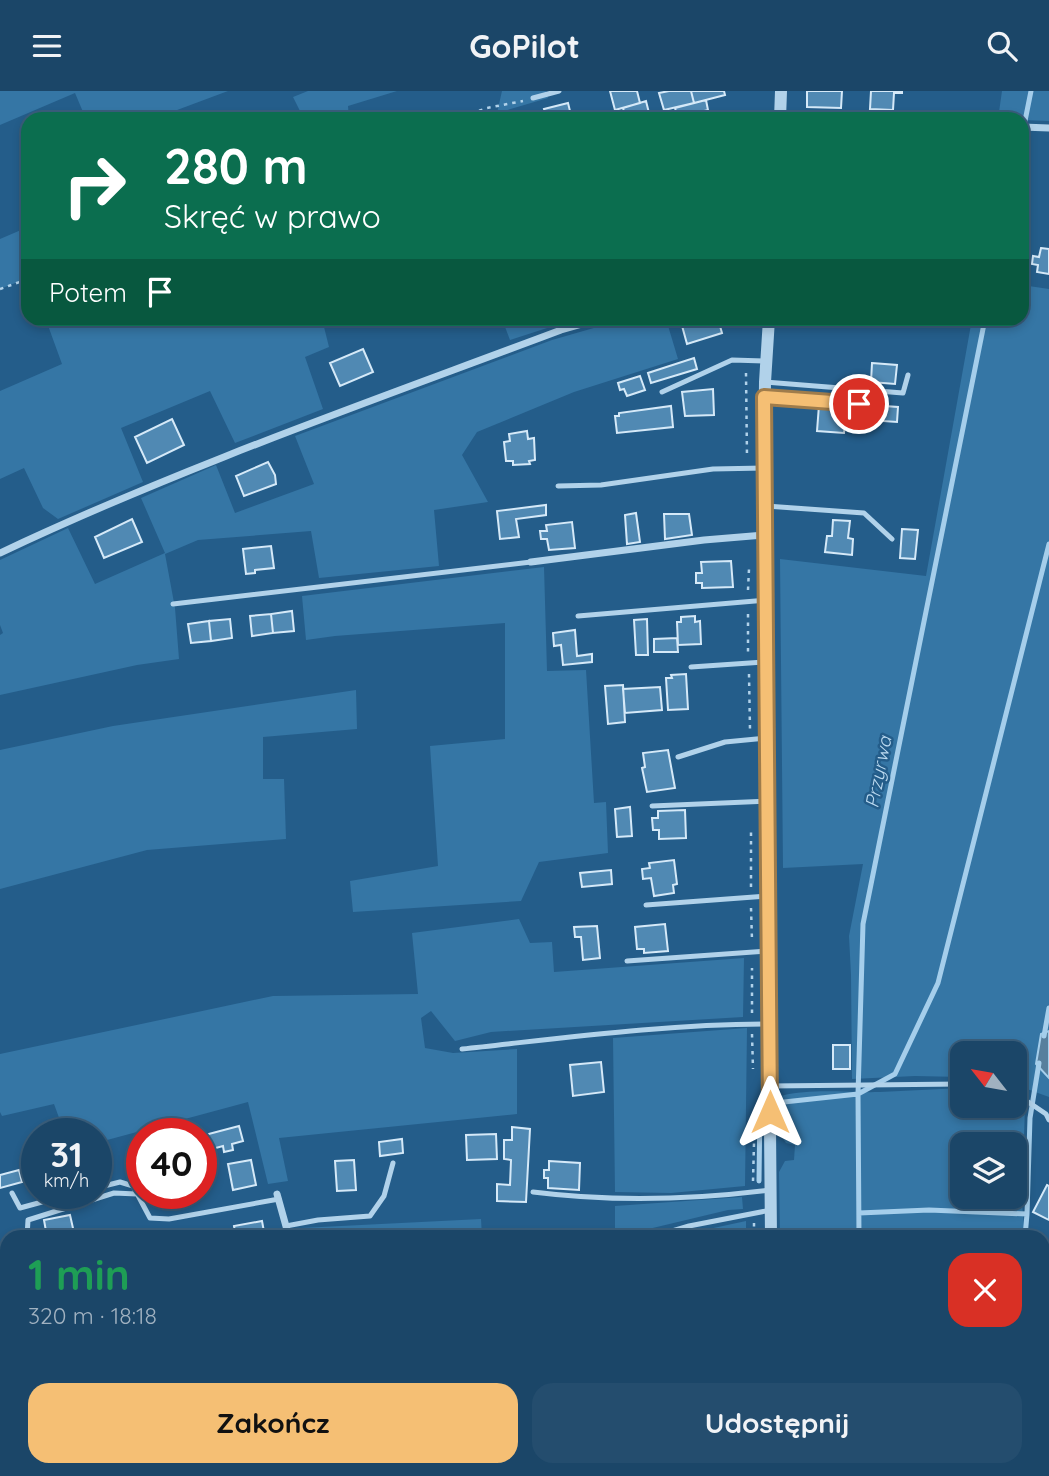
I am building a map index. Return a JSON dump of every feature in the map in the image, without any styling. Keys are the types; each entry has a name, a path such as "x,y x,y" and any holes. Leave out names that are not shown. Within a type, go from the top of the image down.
{"street":[{"path":"780,112 781,91"},
{"path":"1029,127 1049,128"},
{"path":"0,553 199,465 575,326"},
{"path":"768,326 764,468 771,1230"},
{"path":"531,562 765,535"},
{"path":"278,1196 287,1230"}],"lane":[{"path":"533,98 559,91"},
{"path":"662,392 732,360 766,361"},
{"path":"765,382 903,393 908,375"},
{"path":"764,397 859,404 863,422"},
{"path":"558,486 601,485 713,469 764,468"},
{"path":"765,506 864,513 892,539"},
{"path":"173,604 531,562"},
{"path":"578,616 766,600"},
{"path":"691,667 765,662"},
{"path":"678,757 725,742 767,738"},
{"path":"652,806 768,801"},
{"path":"646,905 769,896"},
{"path":"627,961 769,951"},
{"path":"462,1049 631,1030 770,1024"},
{"path":"770,1086 950,1084"},
{"path":"1027,1101 1049,1119"},
{"path":"286,1226 318,1220 370,1216 384,1196 393,1163"},
{"path":"533,1192 579,1198 659,1200 771,1190"},
{"path":"12,1193 21,1208"},
{"path":"27,1230 28,1220 114,1193 126,1194"},
{"path":"217,1209 278,1196"},
{"path":"145,1209 150,1218 169,1219 216,1209"},
{"path":"676,1230 771,1210"}],"path":[{"path":"475,112 533,98"},
{"path":"0,289 21,282"}],"shaded area":[{"path":"0,91 228,91 172,112 83,112 75,93 30,112 21,112 21,116 0,125"},
{"path":"308,91 397,91 348,106 348,112 300,112 293,97"},
{"path":"502,91 546,91 548,98 497,112"},
{"path":"1002,91 1049,91 1049,121 1029,120 1029,112 999,112"},
{"path":"21,230 21,281 0,289 0,239"},
{"path":"1029,286 1049,289 1049,1097 1027,1089 1027,1041 950,1041 950,1077 852,1079 849,936 863,864 783,868 780,559 926,576 971,326 1029,326"},
{"path":"48,326 324,326 329,347 305,357 323,409 235,443 210,391 121,428 143,482 58,519 43,508 24,468 0,479 0,391 62,364"},
{"path":"505,326 553,326 510,340"},
{"path":"601,326 668,326 678,359 574,392 477,432 462,455 488,502 434,510 439,566 319,578 311,531 198,540 165,554 175,608 179,659 137,665 0,695 0,635 3,633 0,625 0,560 68,528 95,584 165,553 141,498 216,465 235,513 314,484 295,436 552,340"},
{"path":"544,567 547,671 586,670 594,803 606,802 608,853 539,862 521,901 353,912 350,881 438,866 430,746 505,739 505,623 306,640 302,596"},
{"path":"356,690 357,729 263,737 263,779 284,779 286,839 147,850 0,889 0,750 113,726"},
{"path":"519,919 530,943 552,942 554,972 744,958 743,1017 491,1032 455,1041 431,1011 421,1018 425,1048 453,1053 517,1049 517,1114 279,1138 288,1181 268,1184 248,1102 189,1118 126,1118 126,1135 112,1139 112,1118 59,1118 54,1104 2,1116 0,1112 0,1054 273,996 418,994 412,933"},
{"path":"747,1028 745,1186 671,1193 615,1192 613,1038"},
{"path":"1049,1031 1049,1078 1036,1064 1041,1034"},
{"path":"950,1089 950,1118 1025,1118 1024,1132 950,1132 950,1209 1023,1209 1024,1230 780,1230 779,1172 785,1161 794,1160 795,1145 786,1143 779,1132 781,1096 818,1091 880,1092"},
{"path":"742,1197 743,1209 728,1210 644,1230 615,1230 615,1206"},
{"path":"481,1219 482,1230 301,1230"},
{"path":"746,1221 746,1230 704,1230"}],"building":[{"path":"610,91 637,91 640,103 615,110"},
{"path":"691,91 694,103 664,110 659,93"},
{"path":"691,91 724,91 725,95 694,103"},
{"path":"807,91 842,91 841,108 807,107"},
{"path":"871,91 902,93 894,93 893,110 870,109"},
{"path":"706,100 708,110 676,112 675,108"},
{"path":"646,101 649,112 624,112 623,108"},
{"path":"568,103 570,112 545,112 544,109"},
{"path":"1041,248 1049,249 1049,274 1037,272 1038,265 1032,264 1033,256 1039,257"},
{"path":"682,326 720,326 722,333 687,344"},
{"path":"363,349 373,372 340,386 330,363"},
{"path":"694,358 697,369 651,383 648,373"},
{"path":"872,363 897,365 895,384 871,382"},
{"path":"640,376 645,390 627,396 624,389 620,390 618,383"},
{"path":"713,389 714,415 685,416 682,392"},
{"path":"819,405 847,408 844,433 817,431"},
{"path":"870,405 898,407 897,422 869,420"},
{"path":"671,406 673,427 617,433 615,416 619,416 619,413"},
{"path":"172,419 184,445 147,463 135,437"},
{"path":"527,431 528,439 534,438 535,460 529,461 530,464 513,465 513,461 506,461 504,442 510,441 509,434"},
{"path":"268,462 275,475 276,484 244,496 236,476"},
{"path":"546,505 546,515 516,519 519,537 500,539 497,511"},
{"path":"636,513 640,542 627,544 625,515"},
{"path":"664,514 689,514 692,535 665,539"},
{"path":"132,519 142,542 104,558 95,537"},
{"path":"833,520 850,521 848,538 853,539 852,555 825,552 827,536 832,536"},
{"path":"572,522 575,548 549,550 547,539 541,539 540,531 547,531 546,525"},
{"path":"902,529 918,530 915,559 900,558"},
{"path":"271,546 274,568 246,574 243,549"},
{"path":"731,561 733,587 702,588 702,583 696,583 696,573 702,573 701,562"},
{"path":"292,611 294,631 273,633 271,614"},
{"path":"271,614 273,633 252,636 250,616"},
{"path":"695,616 695,622 700,621 701,644 678,645 677,622 681,622 681,617"},
{"path":"230,619 232,638 211,641 209,621"},
{"path":"647,619 648,655 636,655 634,620"},
{"path":"209,621 211,641 191,643 188,624"},
{"path":"575,630 577,656 592,654 592,662 563,665 561,645 554,646 553,633"},
{"path":"677,638 678,652 654,652 654,639"},
{"path":"686,674 688,709 668,710 666,678"},
{"path":"623,685 625,722 608,724 605,686"},
{"path":"660,687 662,710 625,713 623,689"},
{"path":"668,750 675,788 647,792 642,768 645,767 643,753"},
{"path":"630,807 632,836 617,837 615,809"},
{"path":"685,810 686,838 659,839 659,830 653,830 652,818 658,818 658,811"},
{"path":"674,860 677,884 673,885 674,893 654,896 651,878 643,879 642,869 650,868 649,863"},
{"path":"611,870 612,884 582,887 580,873"},
{"path":"665,924 668,951 644,953 644,949 637,949 635,927"},
{"path":"597,926 600,958 583,960 581,937 575,937 574,927"},
{"path":"833,1045 850,1045 850,1069 833,1069"},
{"path":"601,1062 604,1092 573,1096 570,1065"},
{"path":"239,1126 243,1141 232,1144 233,1150 224,1152 223,1146 217,1148 217,1132"},
{"path":"512,1127 530,1129 526,1202 497,1201 497,1184 510,1185 511,1160 504,1159 504,1140 512,1140"},
{"path":"496,1134 497,1159 467,1160 466,1135"},
{"path":"402,1139 403,1153 380,1156 379,1142"},
{"path":"251,1160 256,1185 233,1190 228,1164"},
{"path":"354,1160 356,1190 337,1191 335,1161"},
{"path":"549,1161 580,1163 579,1190 548,1188 548,1178 544,1178 544,1170 549,1170"},
{"path":"19,1170 21,1182 0,1188 0,1175"},
{"path":"1047,1185 1049,1186 1049,1220 1033,1212"},
{"path":"70,1215 73,1230 46,1230 44,1220"},
{"path":"262,1221 264,1230 235,1230 234,1226"}],"waterway":[{"name":"Przyrwa","path":"1027,112 1031,91"},
{"name":"Przyrwa","path":"859,1230 858,1094 863,924 984,326"},
{"path":"784,1102 858,1094 895,1074 938,983 1049,544"},
{"path":"1044,1036 1049,1008"},
{"path":"1027,1214 1030,1118 1039,1063"},
{"path":"759,1181 760,1102"},
{"path":"859,1213 929,1210 1027,1214 1026,1230"}],"route":[{"path":"770,1112 764,397 859,404"}]}
